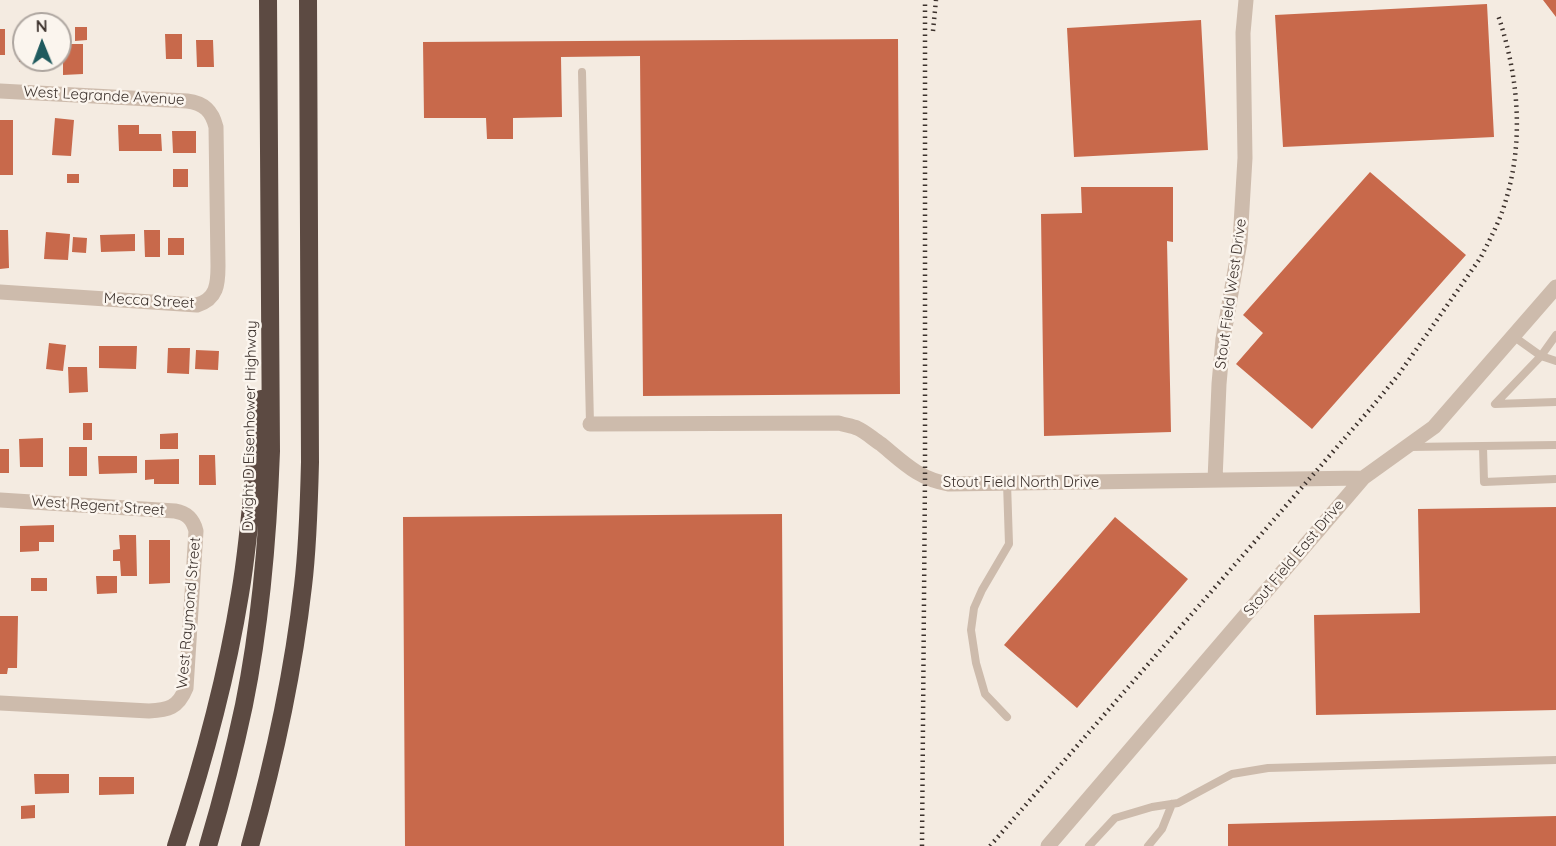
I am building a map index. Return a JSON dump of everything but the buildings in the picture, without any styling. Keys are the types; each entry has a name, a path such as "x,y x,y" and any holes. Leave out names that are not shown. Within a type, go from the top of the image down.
{"highway":[{"name":"Dwight D Eisenhower Highway","path":"208,846 248,684 260,606 267,530 271,460 268,0"},
{"path":"250,846 276,749 287,693 301,604 308,529 310,439 308,0"},
{"path":"176,846 224,676 238,604 250,514 270,314"}],"street":[{"name":"Stout Field West Drive","path":"1215,480 1218,384 1241,230 1245,159 1243,33 1245,0"},
{"name":"West Legrande Avenue","path":"0,91 187,101 207,108"},
{"name":"Mecca Street","path":"0,292 197,304 204,303 210,298 218,277 216,138 214,118 207,108"},
{"name":"Stout Field East Drive","path":"1047,846 1363,478 1434,427 1556,287"},
{"name":"Stout Field North Drive","path":"590,424 833,422 857,428 911,469 933,482 949,484 1363,478"},
{"name":"West Regent Street","path":"0,500 160,509 181,512 192,522"},
{"name":"West Raymond Street","path":"0,703 149,711 161,711 173,706 181,698 186,688 196,531 192,522"}],"lane":[{"path":"582,72 590,424"},
{"path":"1556,335 1541,357 1495,404 1556,402"},
{"path":"1513,336 1541,357 1556,361"},
{"path":"1405,447 1556,445"},
{"path":"1483,447 1484,482 1556,479"},
{"path":"1007,483 1009,544 974,608 971,630 976,663 985,694 1007,717"},
{"path":"1089,846 1115,818 1152,807 1178,803 1232,774 1268,768 1556,760"},
{"path":"1148,846 1162,829 1172,804"}],"railway":[{"path":"922,846 925,0"},
{"path":"933,31 936,0"},
{"path":"990,846 1371,408 1399,374 1481,257 1501,215 1509,190 1516,140 1515,90 1498,15"}]}
